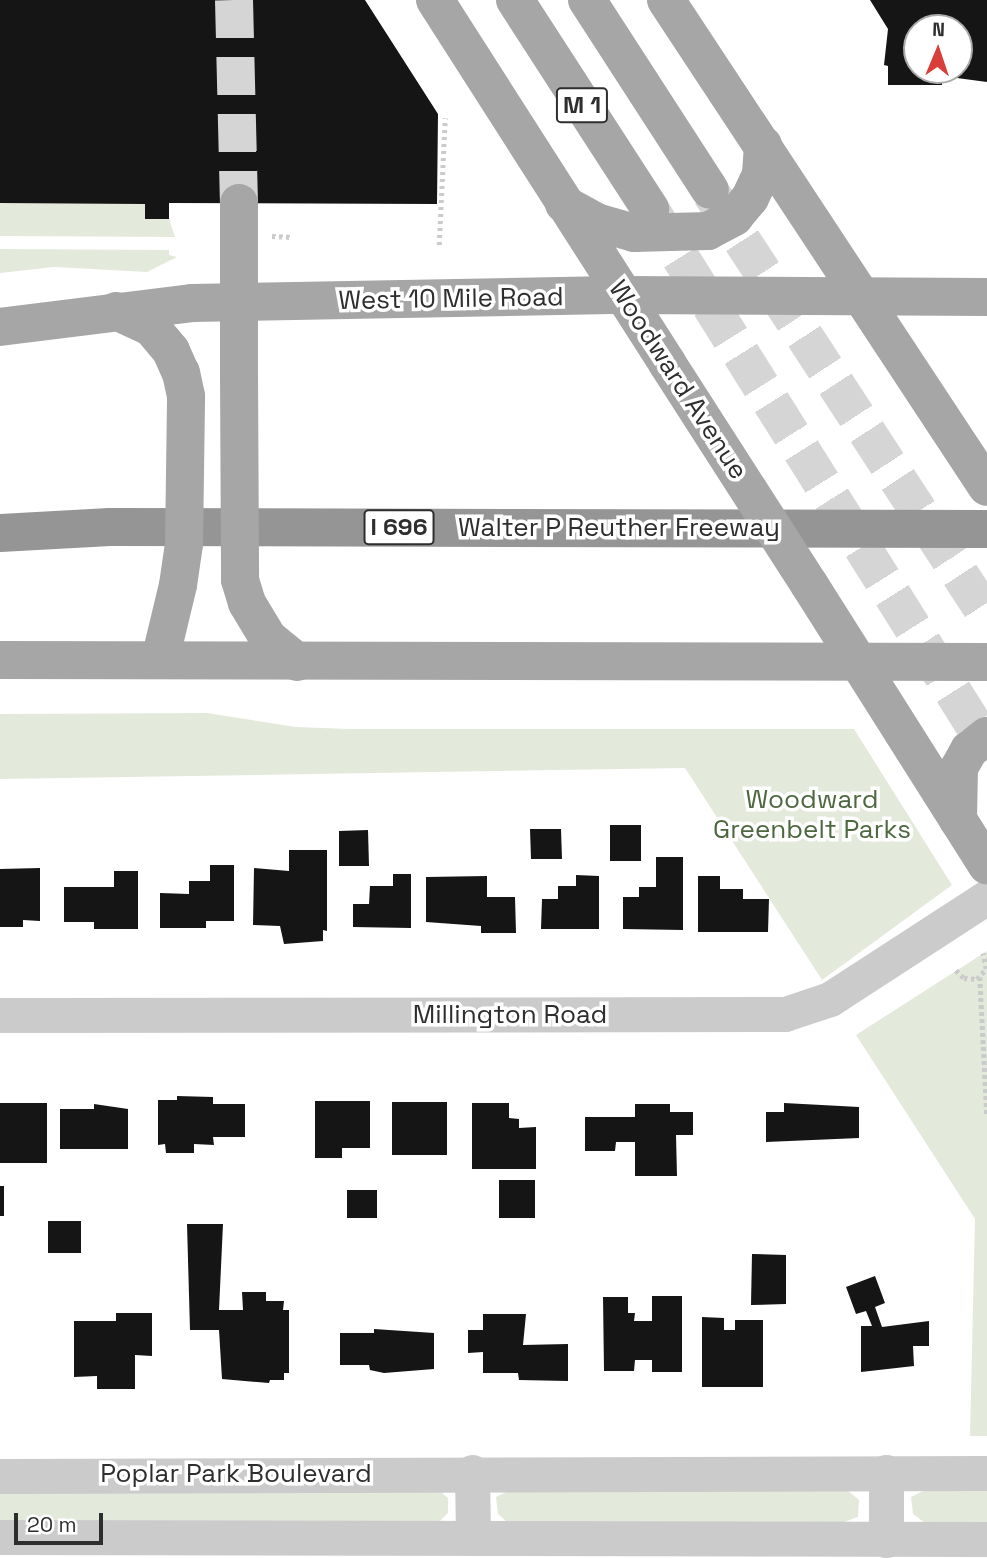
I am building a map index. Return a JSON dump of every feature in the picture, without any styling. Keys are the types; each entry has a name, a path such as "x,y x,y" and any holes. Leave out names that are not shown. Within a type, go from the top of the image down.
{"highway":[{"name":"Walter P Reuther Freeway","path":"0,533 110,527 987,529"}],"main road":[{"name":"Woodward Avenue","path":"435,0 987,866"},
{"name":"M 1","path":"514,0 650,209"},
{"name":"M 1","path":"587,0 710,190"},
{"path":"666,0 987,487"},
{"path":"564,204 596,222 634,233 708,231 734,217 750,198 761,174 763,145"},
{"path":"239,203 240,580 247,603 268,638 298,662"},
{"name":"West 10 Mile Road","path":"0,327 116,311 239,302 624,295 987,298"},
{"path":"116,311 151,327 171,351 181,373 186,396 184,544 178,585 160,660"},
{"path":"0,660 987,662"},
{"path":"958,820 959,768 969,750 987,736"}],"street":[{"name":"Millington Road","path":"0,1015 785,1014 830,999 987,897"},
{"name":"Poplar Park Boulevard","path":"0,1476 472,1472 987,1473"},
{"path":"472,1472 473,1538"},
{"path":"886,1472 886,1540"},
{"path":"0,1537 987,1539"}],"path":[{"path":"439,245 445,118"},
{"path":"266,236 293,236"},
{"path":"956,970 970,980 979,977 986,969 983,953"},
{"path":"979,977 987,1114"}],"green space":[{"path":"0,0 144,0 146,219 169,219 175,237 0,236"},
{"path":"0,249 169,250 169,255 177,257 147,272 54,267 0,273"},
{"name":"Woodward Greenbelt Parks","path":"207,713 296,727 349,729 854,729 952,885 822,980 685,768 0,779 0,714"},
{"path":"987,951 987,1436 970,1436 975,1219 856,1035"},
{"path":"931,1487 987,1487 987,1523 925,1523 913,1514 911,1497"},
{"path":"0,1488 436,1488 448,1498 448,1513 436,1525 0,1520"},
{"path":"515,1488 847,1490 859,1500 858,1517 841,1523 509,1524 498,1514 496,1497"}],"building":[{"path":"0,0 365,0 438,114 437,204 169,203 169,219 145,219 145,204 0,203"},
{"path":"870,0 987,0 987,82 973,80 973,14 903,14 903,84 942,85 888,85 888,66 884,65 888,29"},
{"path":"610,825 641,825 641,861 610,861"},
{"path":"530,829 561,829 562,859 531,859"},
{"path":"368,830 369,866 339,866 339,831"},
{"path":"289,850 327,850 327,931 323,930 323,941 284,944 280,926 253,925 254,868 289,871"},
{"path":"656,857 683,857 683,930 623,929 623,897 639,897 639,887 656,887"},
{"path":"210,865 234,865 234,921 206,921 206,928 160,928 160,893 189,894 189,881 210,881"},
{"path":"40,868 40,921 23,920 23,927 0,927 0,869"},
{"path":"114,871 138,871 138,929 94,929 94,922 64,922 64,887 114,887"},
{"path":"393,874 411,874 411,928 353,927 353,904 369,904 370,886 393,886"},
{"path":"576,875 599,876 599,929 541,929 542,899 558,899 558,886 576,886"},
{"path":"487,876 487,897 515,897 516,933 481,933 481,926 426,922 426,877"},
{"path":"698,876 720,876 720,889 743,889 743,899 769,899 768,932 698,932"},
{"path":"177,1096 213,1097 213,1104 245,1104 245,1137 213,1137 214,1145 194,1144 194,1153 166,1153 165,1144 158,1145 158,1100 177,1100"},
{"path":"315,1101 370,1101 370,1148 342,1148 342,1158 315,1158"},
{"path":"392,1102 447,1102 447,1155 392,1155"},
{"path":"0,1103 47,1103 47,1163 0,1163"},
{"path":"472,1103 509,1103 509,1118 519,1119 519,1128 536,1127 536,1169 472,1169"},
{"path":"784,1103 859,1107 859,1138 766,1142 766,1112 784,1112"},
{"path":"94,1104 128,1109 128,1149 60,1149 60,1109 94,1109"},
{"path":"635,1104 670,1104 670,1112 693,1112 693,1135 676,1135 677,1176 635,1176 635,1142 616,1142 615,1151 585,1151 585,1117 635,1117"},
{"path":"499,1180 535,1180 535,1218 499,1218"},
{"path":"0,1186 4,1186 4,1216 0,1216"},
{"path":"347,1190 377,1190 377,1218 347,1218"},
{"path":"48,1221 81,1221 81,1253 48,1253"},
{"path":"187,1224 223,1224 219,1310 243,1310 242,1292 266,1292 266,1301 284,1301 283,1310 289,1310 289,1373 284,1373 284,1380 270,1380 269,1383 222,1379 219,1330 190,1330"},
{"path":"752,1254 786,1255 786,1304 751,1305"},
{"path":"875,1276 885,1303 875,1307 882,1327 929,1321 929,1346 913,1346 914,1366 861,1372 861,1326 872,1326 866,1311 856,1314 846,1287"},
{"path":"652,1296 682,1296 682,1372 652,1372 652,1360 635,1360 634,1371 604,1371 603,1297 628,1297 628,1313 635,1313 634,1321 652,1321"},
{"path":"116,1313 152,1313 152,1356 135,1355 135,1389 97,1389 97,1376 74,1377 74,1321 116,1321"},
{"path":"483,1314 526,1314 523,1345 568,1344 568,1381 519,1380 518,1373 483,1373 483,1352 468,1353 468,1330 483,1330"},
{"path":"702,1317 724,1318 724,1330 735,1330 735,1320 763,1320 763,1387 702,1387"},
{"path":"374,1329 434,1333 434,1369 384,1373 370,1370 369,1365 340,1365 340,1333 374,1333"}],"tunnel":[{"path":"234,0 239,203"},
{"path":"711,193 987,616"},
{"path":"650,209 987,746"}]}
